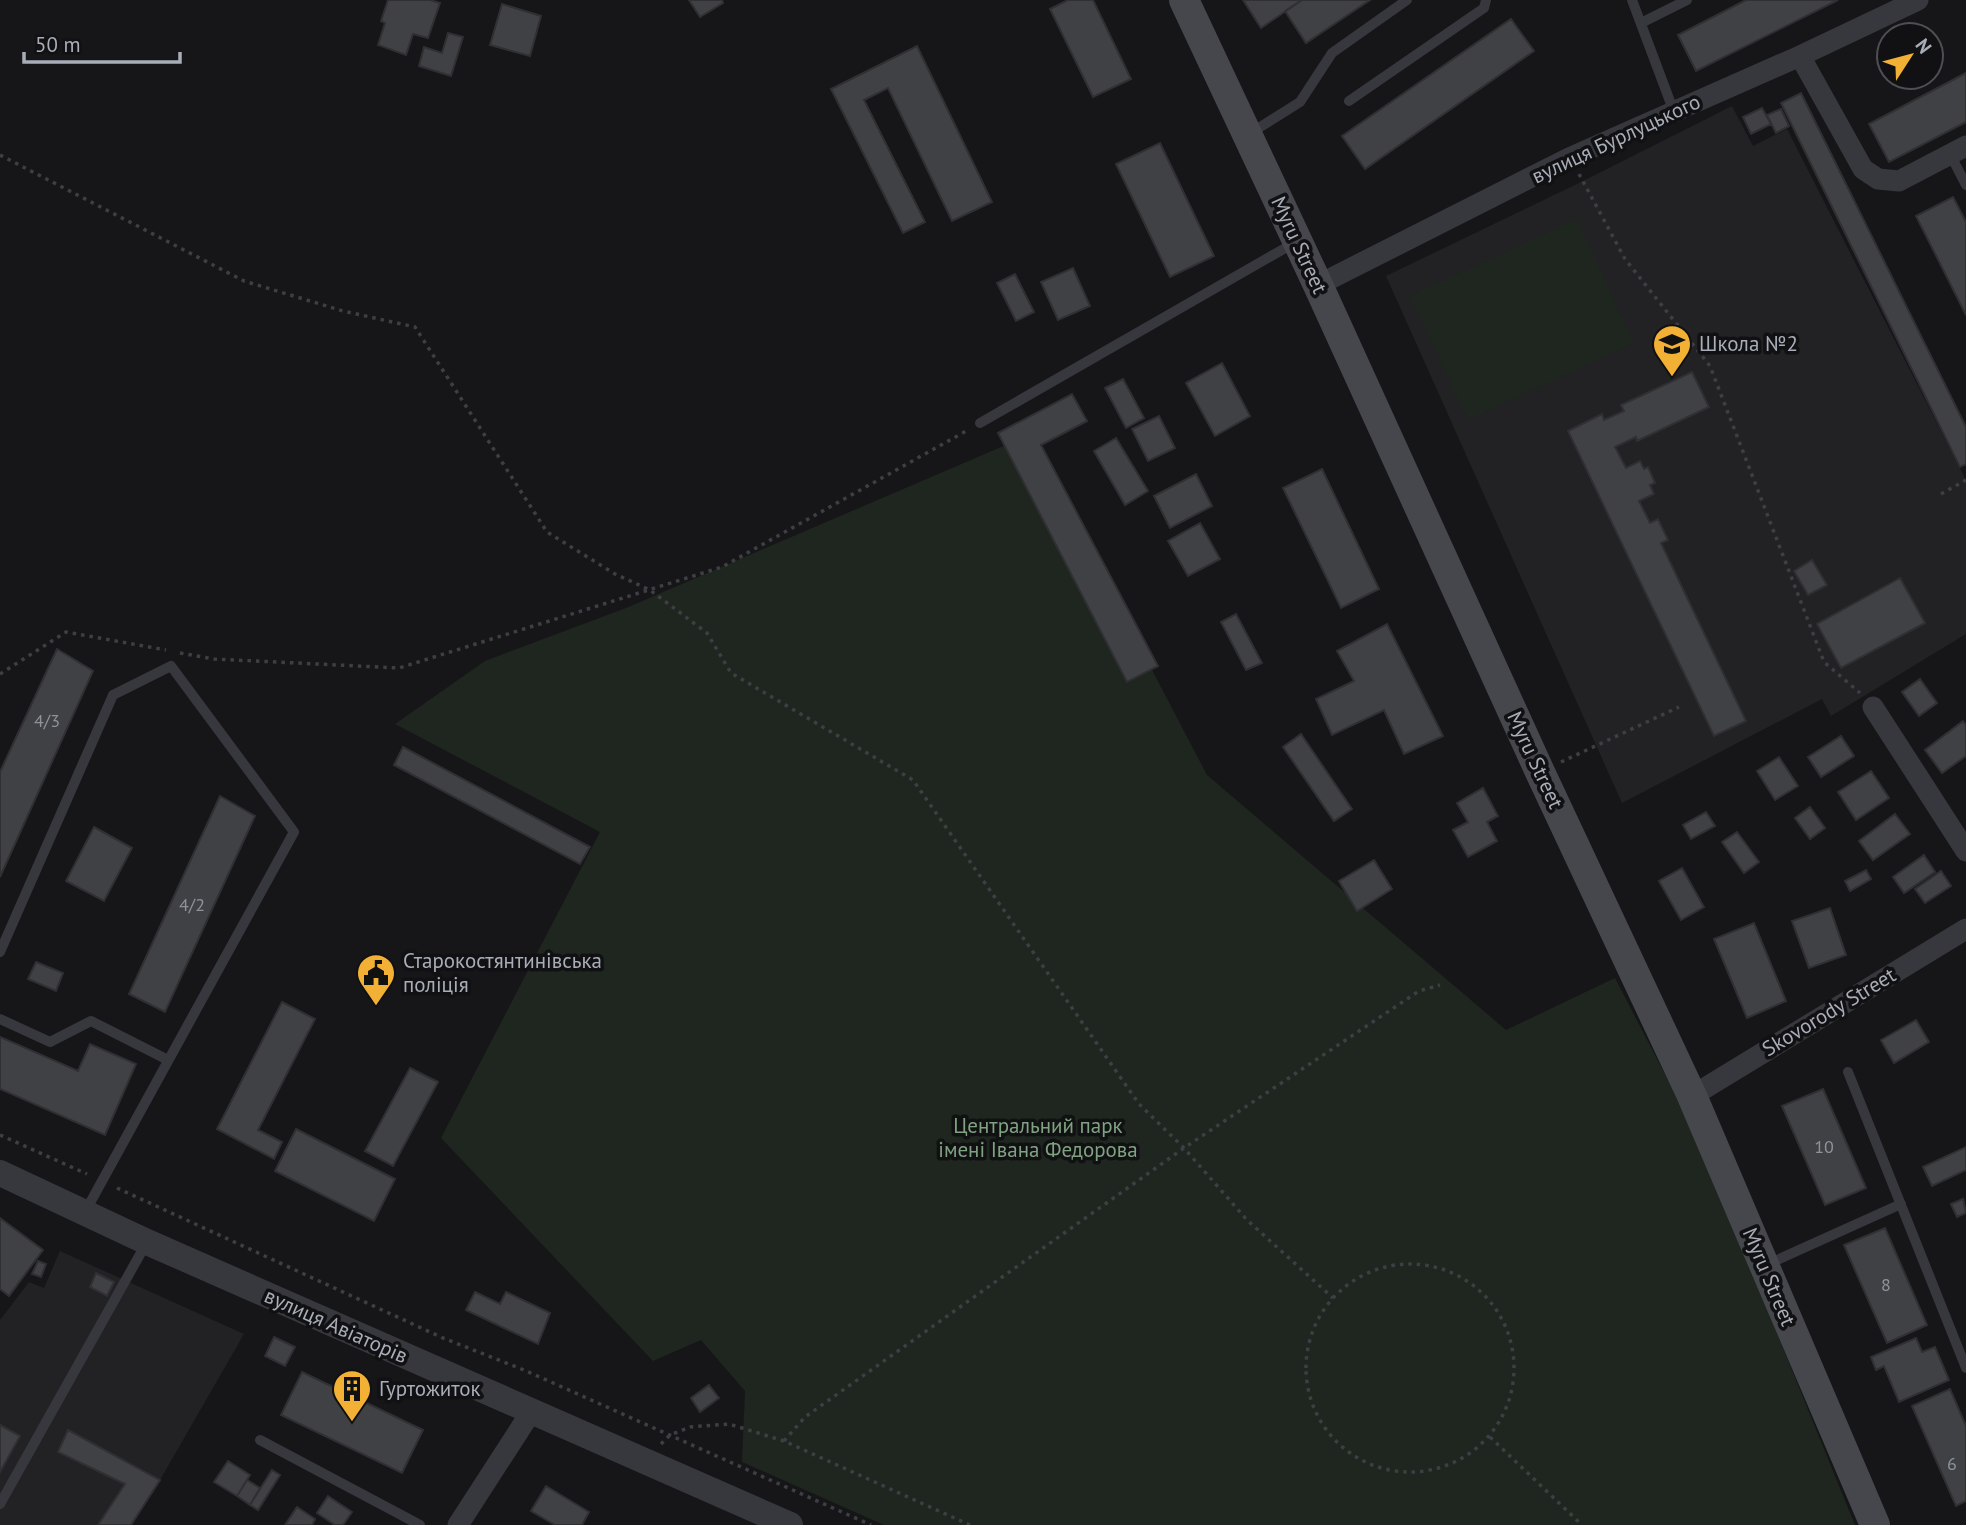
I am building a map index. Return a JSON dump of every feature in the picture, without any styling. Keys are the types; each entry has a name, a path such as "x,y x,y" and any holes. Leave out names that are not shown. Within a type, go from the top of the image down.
{"main road":[{"name":"Myru Street","path":"1184,0 1692,1096 1875,1525"}],"street":[{"name":"вулиця Бурлуцького","path":"1318,285 1569,158 1800,57 1918,0"},
{"path":"1800,57 1863,169 1878,178 1899,181 1958,150"},
{"path":"1873,707 1966,851"},
{"name":"Skovorody Street","path":"1692,1096 1966,929"},
{"name":"вулиця Авіаторів","path":"0,1173 147,1242 790,1525"},
{"path":"458,1525 531,1412"}],"lane":[{"path":"1248,135 1300,102 1332,52 1408,0"},
{"path":"1349,101 1484,8 1486,0"},
{"path":"1632,0 1674,112"},
{"path":"1640,23 1687,0"},
{"path":"1958,150 1966,185"},
{"path":"980,423 1297,242"},
{"path":"0,952 113,695 171,666 294,832 85,1212"},
{"path":"0,1019 50,1042 91,1021 168,1060"},
{"path":"1849,1072 1966,1368"},
{"path":"1764,1266 1901,1204"},
{"path":"0,1504 147,1242"},
{"path":"260,1440 420,1525"}],"path":[{"path":"0,155 244,281 343,311 415,327 547,532 615,574 650,590 707,633 731,673 913,780 1139,1104 1184,1149 1247,1220 1332,1298"},
{"path":"1569,158 1625,259 1710,366 1825,662 1873,707"},
{"path":"0,674 66,632 214,659 399,668 722,567 980,423"},
{"path":"1941,494 1966,480"},
{"path":"1540,772 1679,707"},
{"path":"784,1440 805,1417 1184,1149 1419,991 1440,985"},
{"path":"0,1135 443,1338 524,1370 871,1525"},
{"path":"1395,1265 1442,1269 1464,1279 1483,1294 1498,1312 1509,1334 1514,1358 1514,1382 1508,1405 1490,1437 1476,1450 1448,1466 1417,1473 1385,1470 1356,1458 1332,1437 1314,1410 1306,1380 1308,1348 1319,1318 1332,1298 1351,1282 1372,1271 1395,1265"},
{"path":"645,1461 670,1435 690,1427 729,1424 784,1440 970,1525"},
{"path":"1490,1437 1582,1525"}],"shaded area":[{"name":"Школа №2","path":"1732,106 1753,146 1787,129 1966,480 1966,634 1831,716 1822,699 1622,803 1386,276"},
{"path":"60,1251 244,1334 131,1525 0,1525 0,1320 29,1282 44,1288"}],"green space":[{"path":"1577,219 1634,343 1468,420 1410,296"},
{"name":"Центральний парк імені Івана Федорова","path":"1029,435 1207,775 1506,1030 1615,978 1696,1134 1855,1525 884,1525 742,1462 745,1391 701,1340 653,1361 441,1138 600,832 395,724 485,661 626,608"}],"building":[{"path":"388,0 430,0 440,3 428,38 413,34 406,55 378,45 385,23 381,21"},
{"path":"689,0 722,0 723,3 700,17"},
{"path":"1068,0 1093,0 1131,79 1093,97 1050,9"},
{"path":"1243,0 1302,0 1261,28"},
{"path":"1302,0 1370,0 1306,43 1285,11"},
{"path":"1746,0 1838,0 1696,71 1678,35"},
{"path":"502,4 541,16 530,56 490,45"},
{"path":"1511,19 1534,51 1365,169 1342,136"},
{"path":"448,33 463,37 451,76 419,66 424,47 442,53"},
{"path":"917,46 992,202 952,221 888,88 864,100 925,222 903,233 831,89"},
{"path":"1966,73 1966,122 1889,162 1869,124 1932,91 1945,91 1945,84"},
{"path":"1801,93 1966,427 1966,464 1960,467 1781,103"},
{"path":"1762,108 1771,124 1751,134 1743,117"},
{"path":"1781,109 1789,126 1776,133 1767,115"},
{"path":"1160,143 1214,256 1170,277 1116,164"},
{"path":"1953,197 1966,222 1966,315 1916,216"},
{"path":"1073,268 1090,306 1058,320 1041,282"},
{"path":"1015,274 1034,312 1016,321 997,283"},
{"path":"1222,363 1250,416 1215,436 1186,383"},
{"path":"1692,372 1709,407 1637,441 1636,437 1615,447 1626,468 1640,461 1644,469 1648,467 1655,483 1650,485 1654,494 1639,501 1650,523 1658,519 1668,540 1661,543 1746,721 1714,736 1568,431 1602,414 1604,420 1624,411 1621,405"},
{"path":"1123,379 1144,418 1126,428 1105,388"},
{"path":"1072,394 1087,421 1041,445 1158,666 1127,682 998,433"},
{"path":"1159,416 1175,448 1148,461 1132,429"},
{"path":"1116,438 1148,491 1125,505 1094,451"},
{"path":"1322,469 1379,589 1341,608 1283,488"},
{"path":"1196,474 1212,506 1170,528 1154,496"},
{"path":"1200,523 1220,559 1188,576 1168,541"},
{"path":"1812,560 1827,585 1808,595 1794,571"},
{"path":"1900,578 1925,623 1841,668 1817,624"},
{"path":"1236,614 1262,663 1246,670 1221,622"},
{"path":"1387,624 1443,736 1404,754 1384,710 1332,735 1316,699 1354,681 1337,651"},
{"path":"57,649 93,671 0,877 0,772"},
{"path":"1920,679 1937,703 1919,716 1902,692"},
{"path":"1963,721 1966,725 1966,756 1942,773 1925,750"},
{"path":"1301,734 1352,809 1334,821 1283,747"},
{"path":"1841,736 1854,756 1821,777 1808,757"},
{"path":"403,747 590,847 580,864 394,765"},
{"path":"1779,757 1798,786 1775,800 1757,771"},
{"path":"1871,771 1889,798 1856,820 1838,792"},
{"path":"1483,788 1498,816 1487,822 1497,841 1468,857 1453,830 1468,822 1457,803"},
{"path":"220,796 255,816 165,1012 129,994"},
{"path":"1810,807 1825,828 1810,839 1795,818"},
{"path":"1706,812 1715,826 1691,839 1683,825"},
{"path":"1895,814 1910,834 1873,860 1859,841"},
{"path":"94,827 132,848 104,901 66,881"},
{"path":"1737,832 1759,862 1744,873 1722,842"},
{"path":"1924,855 1935,872 1904,893 1893,877"},
{"path":"1374,860 1392,889 1357,911 1339,881"},
{"path":"1682,868 1704,907 1681,920 1659,881"},
{"path":"1866,870 1871,879 1850,891 1845,881"},
{"path":"1941,871 1951,886 1925,903 1915,889"},
{"path":"1830,908 1846,955 1809,968 1792,921"},
{"path":"1754,923 1786,1001 1747,1018 1714,939"},
{"path":"36,962 63,973 56,991 28,979"},
{"path":"282,1002 315,1019 258,1130 282,1142 274,1159 217,1129"},
{"path":"1916,1020 1929,1042 1894,1063 1881,1040"},
{"path":"0,1037 78,1071 90,1044 136,1064 105,1135 0,1089"},
{"path":"410,1068 438,1082 393,1166 365,1151"},
{"path":"1823,1089 1866,1188 1825,1205 1782,1106"},
{"path":"296,1129 395,1179 374,1221 275,1171"},
{"path":"1966,1147 1966,1170 1932,1186 1923,1167"},
{"path":"1963,1199 1966,1213 1957,1217 1951,1204"},
{"path":"0,1218 43,1250 9,1296 0,1289"},
{"path":"1885,1228 1927,1325 1887,1343 1844,1245"},
{"path":"38,1261 46,1264 41,1277 32,1274"},
{"path":"96,1273 114,1282 107,1296 90,1287"},
{"path":"475,1292 500,1304 506,1292 550,1313 538,1344 466,1310"},
{"path":"274,1337 295,1347 285,1366 265,1356"},
{"path":"1916,1338 1922,1352 1935,1347 1949,1380 1899,1402 1884,1366 1876,1370 1871,1357"},
{"name":"Гуртожиток","path":"302,1372 423,1430 402,1473 281,1415"},
{"path":"709,1385 719,1398 700,1412 691,1398"},
{"path":"1950,1389 1966,1426 1966,1501 1956,1506 1912,1406"},
{"path":"0,1425 20,1436 0,1472"},
{"path":"68,1430 160,1480 131,1525 98,1525 125,1484 58,1452"},
{"path":"228,1461 250,1475 237,1496 214,1482"},
{"path":"272,1470 280,1475 258,1510 250,1505"},
{"path":"247,1480 260,1488 250,1505 237,1496"},
{"path":"546,1486 589,1512 582,1525 555,1525 531,1511"},
{"path":"328,1496 352,1512 343,1525 335,1525 317,1513"},
{"path":"297,1507 315,1519 312,1525 285,1525"}],"place":[{"name":"Школа №2","path":"1672,378"},
{"name":"Старокостянтинівська поліція","path":"376,1007"},
{"name":"Гуртожиток","path":"352,1423"}]}
